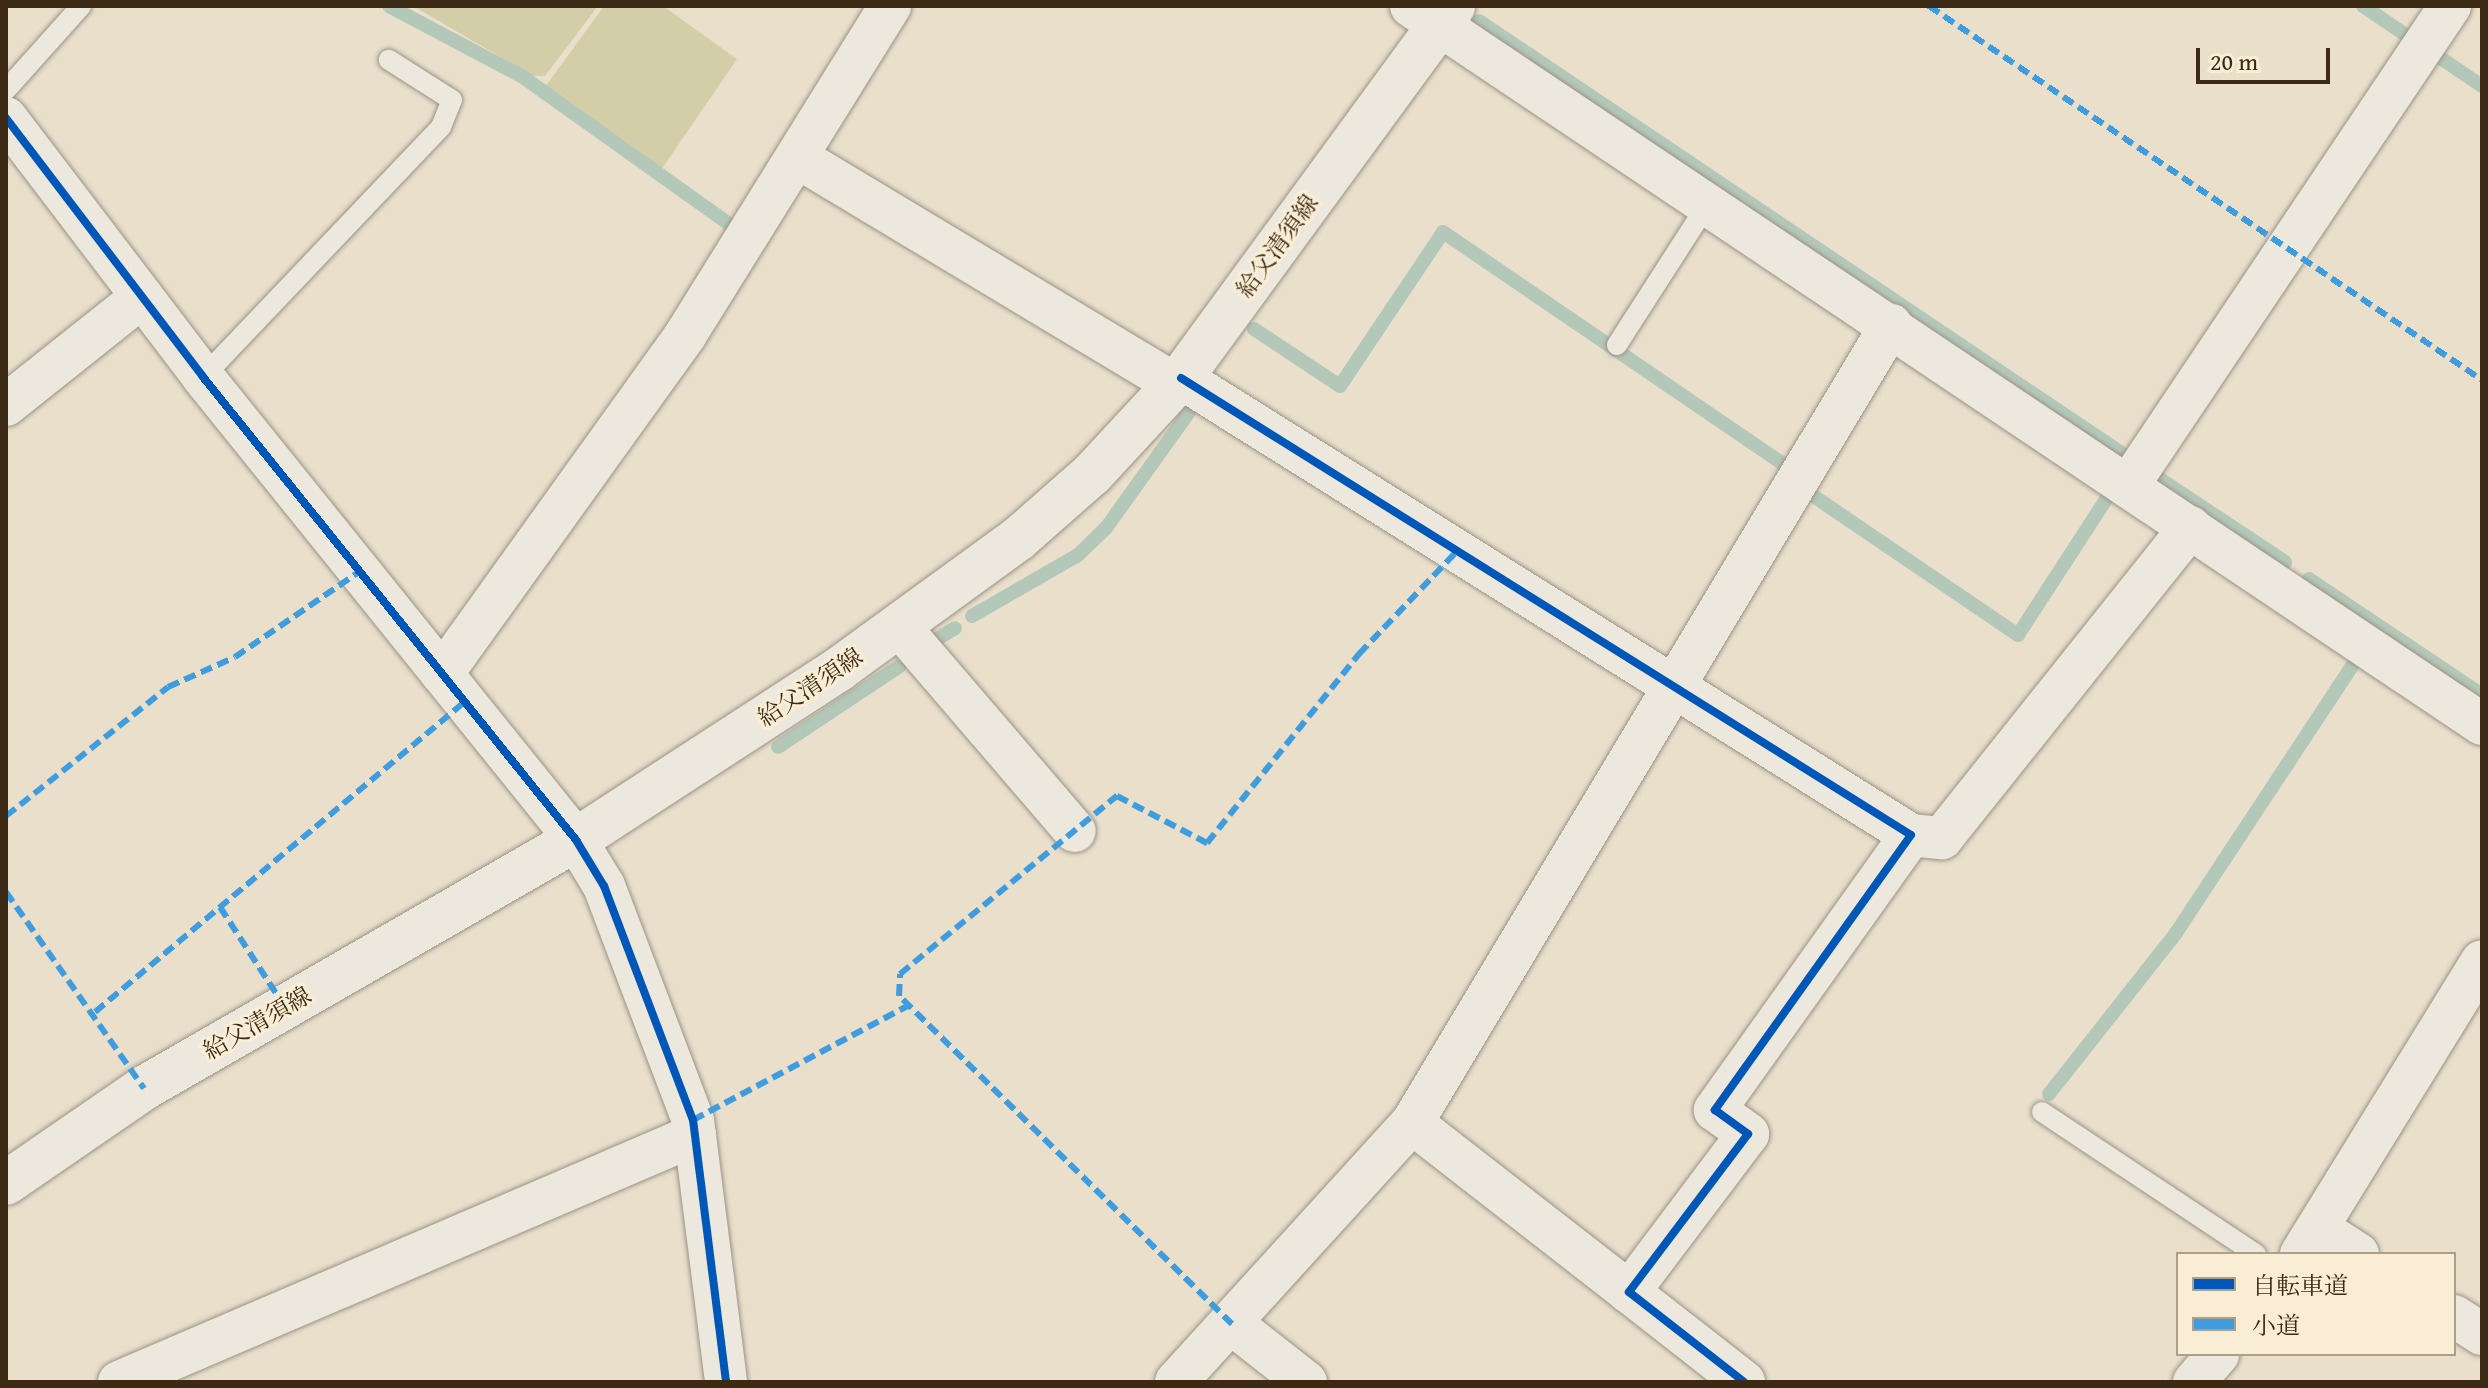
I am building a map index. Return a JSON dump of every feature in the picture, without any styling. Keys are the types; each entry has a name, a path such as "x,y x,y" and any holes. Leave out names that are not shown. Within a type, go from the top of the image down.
{"main road":[{"name":"給父清須線","path":"6,1183 144,1088 576,840 899,626 1018,539 1092,474 1178,381 1434,12"}],"street":[{"path":"442,674 686,334 890,6"},
{"path":"2128,486 2450,6"},
{"path":"1434,12 1708,203 2482,724"},
{"path":"6,118 203,377 576,840 604,886 695,1135 726,1382"},
{"path":"797,157 1178,381 1911,835 1942,838 2190,527"},
{"path":"6,405 142,297"},
{"path":"1176,1382 1412,1123 1891,325"},
{"path":"899,626 1075,831"},
{"path":"1629,1292 1748,1134 1715,1110 1911,835"},
{"path":"2350,1252 2311,1242 2482,961"},
{"path":"1412,1123 1744,1382"},
{"path":"119,1382 695,1135"},
{"path":"2456,1317 2482,1334"},
{"path":"1232,1324 1306,1382"},
{"path":"2194,1382 2216,1356"}],"lane":[{"path":"6,90 81,6"},
{"path":"203,377 441,127 452,100 389,60"},
{"path":"1617,345 1708,203"},
{"path":"2042,1112 2253,1252"}],"shaded area":[{"path":"413,6 598,6 545,76 533,76"},
{"path":"604,6 663,6 737,59 661,170 545,87"}],"waterway":[{"path":"389,6 523,77 736,229"},
{"path":"2363,6 2412,39"},
{"path":"1479,21 2130,459"},
{"path":"2436,55 2482,86"},
{"path":"1254,329 1340,386 1443,232 1784,465"},
{"path":"972,616 1078,555 1106,528 1189,412"},
{"path":"2151,473 2285,562"},
{"path":"1812,495 2018,635 2107,498"},
{"path":"2309,579 2482,695"},
{"path":"937,639 955,628"},
{"path":"778,747 900,666"},
{"path":"2049,1094 2176,933 2352,666"}],"marked path":[{"path":"1929,6 2482,380"},
{"path":"1232,1324 899,996 900,974 1117,796 1207,843 1359,654 1457,551"},
{"path":"6,816 168,687 235,657 360,571"},
{"path":"95,1012 465,702"},
{"path":"6,892 144,1088"},
{"path":"220,907 285,1007"},
{"path":"693,1120 909,1005"}],"cycle path":[{"path":"6,118 203,377 576,840 604,886 693,1120 726,1382"},
{"path":"1181,378 1911,835 1715,1110 1748,1134 1629,1292 1744,1382"}]}
